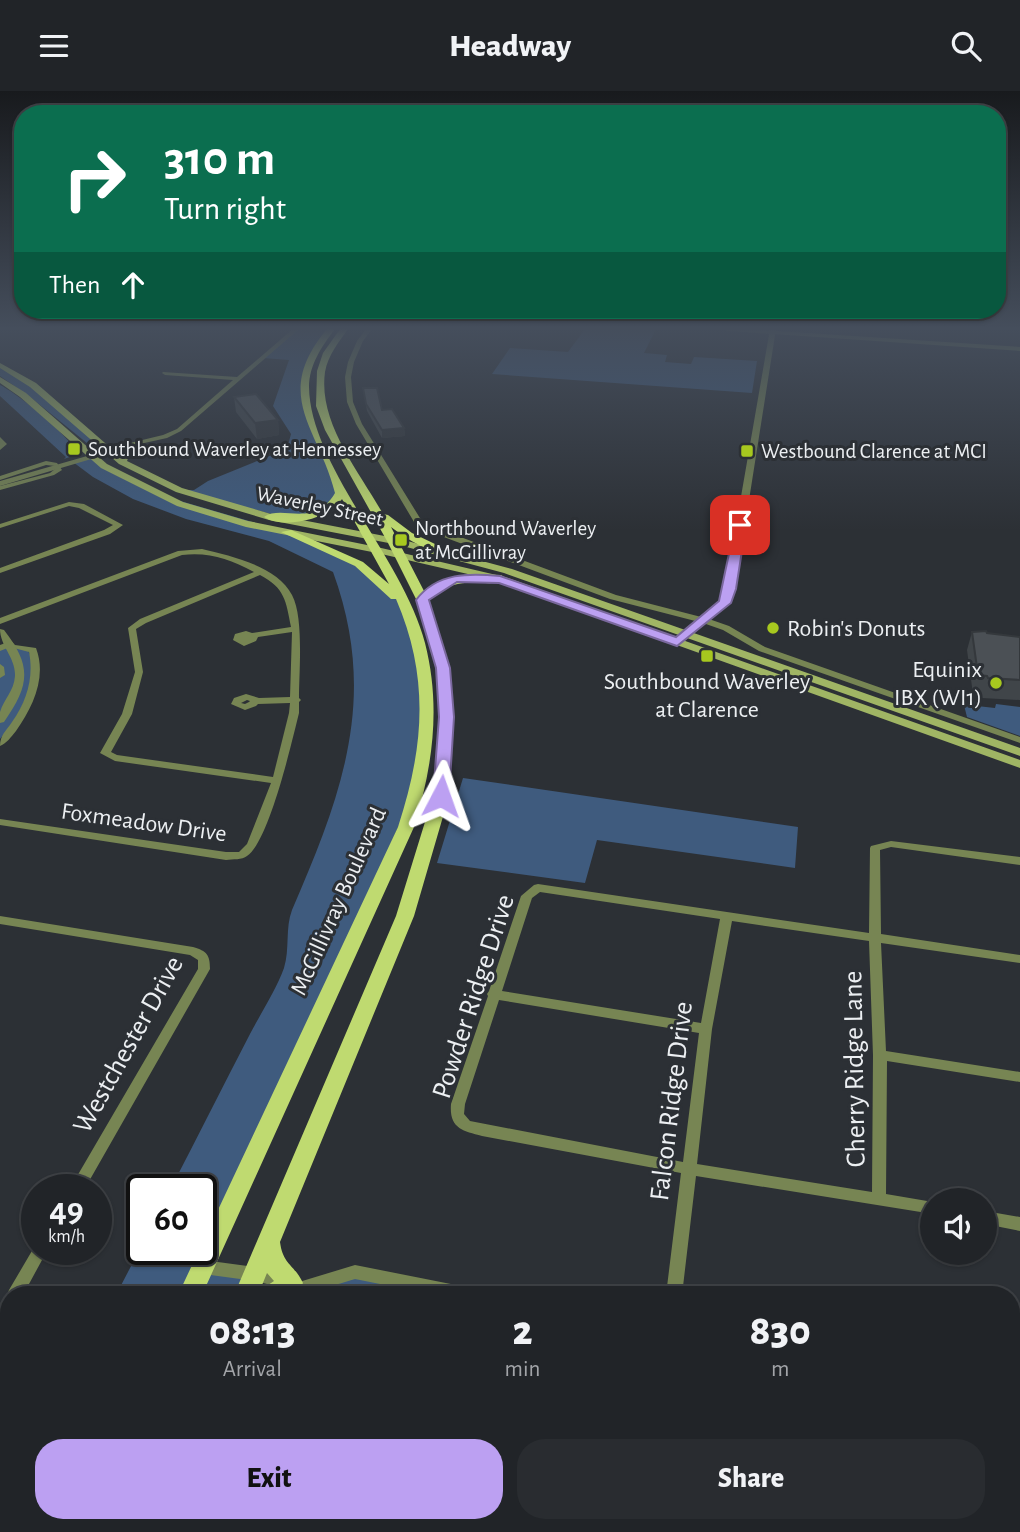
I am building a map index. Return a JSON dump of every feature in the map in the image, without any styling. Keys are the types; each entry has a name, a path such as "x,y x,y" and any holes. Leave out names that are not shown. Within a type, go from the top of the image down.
{"main road":[{"name":"Waverley Street","path":"24,396 115,474 180,504 220,517 500,579 1020,764"},
{"name":"Waverley Street","path":"46,396 122,462 179,490 269,517 393,541 508,571 1020,752"},
{"name":"McGillivray Boulevard","path":"194,1286 401,838 420,782 428,747 429,717 418,641 377,550 335,476 309,414 306,396"},
{"path":"250,1285 405,916 441,796 446,717 443,668 422,600 393,541 330,430 321,406 321,396"},
{"path":"122,462 126,452 136,444"},
{"path":"269,517 302,517 329,508 340,493 335,476"},
{"path":"375,509 408,535 452,555"},
{"path":"287,532 359,564 402,602"},
{"path":"422,600 440,584 454,579 500,579"},
{"path":"269,1240 270,1259 288,1286"}],"street":[{"path":"2,483 178,431 218,396"},
{"path":"350,396 359,424 420,525 613,597 726,628 762,649 1020,740"},
{"path":"677,642 725,603 730,589 763,396"},
{"path":"0,439 4,445 0,448"},
{"path":"0,526 69,504 80,506 119,525 107,532 0,571"},
{"name":"Foxmeadow Drive","path":"0,621 192,550 236,559 276,580 286,590 296,629 296,700 277,781 252,846 242,855 0,822"},
{"path":"260,572 132,628 139,672 127,714 105,753 115,758 277,781"},
{"path":"253,635 296,629"},
{"path":"0,632 19,658 21,674 16,692 0,720"},
{"path":"0,743 24,713 37,672 33,650 8,646"},
{"path":"0,667 0,675"},
{"path":"255,701 296,700"},
{"name":"Cherry Ridge Lane","path":"879,1199 880,1055 875,938 875,848 891,844 1020,862"},
{"name":"Powder Ridge Drive","path":"690,1169 466,1126 457,1116 458,1104 493,994 527,897 538,888 1020,959"},
{"name":"Falcon Ridge Drive","path":"675,1286 706,1029 727,915"},
{"name":"Westchester Drive","path":"0,920 194,951 204,958 204,969 85,1174"},
{"path":"493,994 706,1029"},
{"path":"880,1055 1020,1077"},
{"path":"690,1169 920,1206"},
{"path":"997,1219 1020,1224"},
{"path":"20,1286 32,1265"},
{"path":"203,1267 250,1285"},
{"path":"301,1286 355,1272 426,1286"}],"shaded area":[{"path":"0,396 18,396 45,418 78,454 64,459 66,457"},
{"path":"29,396 43,396 101,447 101,450 93,448"},
{"path":"276,396 308,396 307,405 340,493 329,508 287,518 179,490 194,490 208,481 287,449 291,434 273,406"},
{"path":"91,456 153,493 287,532 340,554 402,602 418,641 424,769 217,1235 217,1174 178,1174 284,968 292,910 326,826 348,745 353,704 353,662 346,618 333,572 269,541 186,519 133,499 93,477 73,462"},
{"path":"25,647 33,668 31,681 21,708 0,739 0,648"},
{"path":"977,702 977,706 995,708 996,704 1020,707 1020,736 967,717 964,705"},
{"path":"463,778 798,827 795,868 597,840 585,883 437,863"},
{"path":"132,1265 203,1265 255,1274 250,1286 121,1286"},
{"path":"351,1277 404,1286 342,1286 332,1284"}],"building":[{"path":"258,396 278,420 255,423 234,397"},
{"path":"365,396 379,396 382,410 392,409 404,428 382,430 366,404"},
{"path":"986,631 1020,637 1020,680 978,675 972,632"}],"place":[{"name":"Southbound Waverley at Hennessey","path":"74,449"},
{"name":"Westbound Clarence at MCI","path":"747,451"},
{"name":"Northbound Waverley at McGillivray","path":"401,540"},
{"name":"Robin's Donuts","path":"773,628"},
{"name":"Southbound Waverley at Clarence","path":"707,656"},
{"name":"Equinix IBX (WI1)","path":"996,683"}],"route":[{"path":"441,796 446,717 443,668 422,600 428,592 454,579 500,579 677,642 725,603 730,589 740,525"}]}
